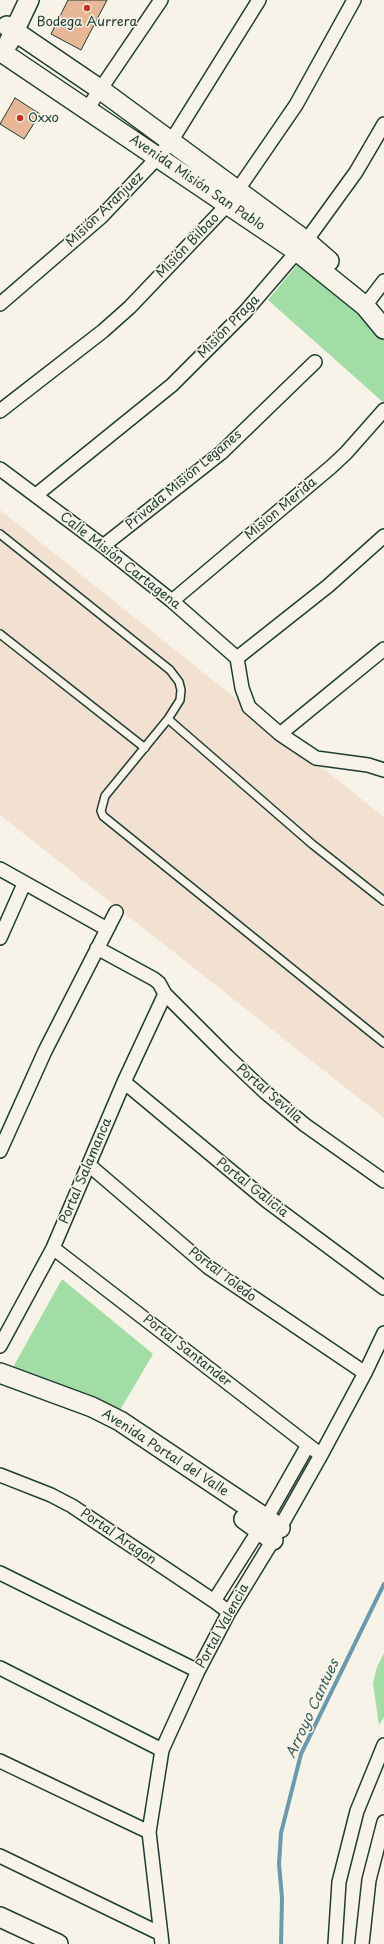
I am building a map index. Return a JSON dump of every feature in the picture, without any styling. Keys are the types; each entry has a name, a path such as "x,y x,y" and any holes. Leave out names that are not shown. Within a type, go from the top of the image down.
{"street":[{"path":"4,44 20,0"},
{"path":"4,44 30,0"},
{"path":"87,109 162,0"},
{"name":"Misión Aranjuez","path":"0,304 101,217 170,143 259,0"},
{"name":"Misión Bilbao","path":"0,411 103,331 130,307 233,197 296,105 354,0"},
{"name":"Avenida Misión San Pablo","path":"4,44 101,90 170,143 233,197 302,246 368,302 384,312"},
{"name":"Avenida Misión San Pablo","path":"4,44 87,109 158,157 233,197"},
{"name":"Misión Praga","path":"36,495 172,385 245,312 302,246 356,172 384,124"},
{"path":"368,302 384,281"},
{"name":"Avenida Misión San Pablo","path":"368,302 384,329"},
{"name":"Privada Misión Leganes","path":"103,546 221,453 315,362"},
{"name":"Mision Merida","path":"172,601 331,467 346,453 384,410"},
{"name":"Calle Misión Cartagena","path":"0,469 103,546 172,601 237,658"},
{"path":"381,765 316,758 280,734 249,707 242,688 237,658 334,581 384,536"},
{"path":"280,734 384,649"},
{"path":"0,869 24,884 107,929"},
{"path":"0,938 24,884"},
{"path":"0,1151 45,1051 116,912"},
{"name":"Portal Sevilla","path":"97,948 146,973 159,983 166,994 226,1056 265,1092 305,1125 384,1180"},
{"name":"Portal Salamanca","path":"0,1346 53,1248 124,1082 166,994"},
{"name":"Portal Galicia","path":"124,1082 267,1201 384,1288"},
{"name":"Portal Toledo","path":"89,1165 208,1267 365,1373"},
{"name":"Portal Santander","path":"53,1248 321,1455"},
{"name":"Portal Valencia","path":"162,1939 149,1832 162,1750 198,1671 229,1612 269,1529 321,1455 365,1373 384,1333"},
{"name":"Avenida Portal del Valle","path":"0,1373 92,1407 120,1421 269,1529"},
{"name":"Avenida Portal del Valle","path":"0,1386 67,1408 105,1427 269,1529"},
{"path":"214,1601 269,1529 308,1445"},
{"name":"Portal Aragon","path":"0,1475 51,1495 72,1506 229,1612"},
{"path":"0,1573 198,1671"},
{"path":"0,1668 162,1750"},
{"path":"335,1944 339,1882 357,1811 384,1745"},
{"path":"0,1761 149,1832"},
{"path":"362,1944 369,1880 384,1822"},
{"path":"0,1856 162,1939"},
{"path":"0,1917 58,1944"}],"lane":[{"path":"0,534 170,670 179,682 181,690 180,700 168,720 105,796 101,811 103,816 384,1044"},
{"path":"0,634 145,748"},
{"path":"168,720 312,844 384,901"}],"shaded area":[{"path":"0,510 384,817 384,1118 0,815"}],"green space":[{"path":"302,259 361,310 384,340 384,403 268,300"},
{"path":"62,1279 153,1354 119,1412 11,1371"},
{"path":"384,1653 384,1717 379,1725 373,1683 377,1667"}],"building":[{"path":"68,0 107,0 81,50 51,34"},
{"name":"Oxxo","path":"15,98 40,114 24,139 0,124"}],"waterway":[{"name":"Arroyo Cantues","path":"281,1944 282,1898 279,1864 281,1833 301,1754 384,1584"}],"place":[{"name":"Bodega Aurrera","path":"87,8"},
{"name":"Oxxo","path":"20,118"}]}
